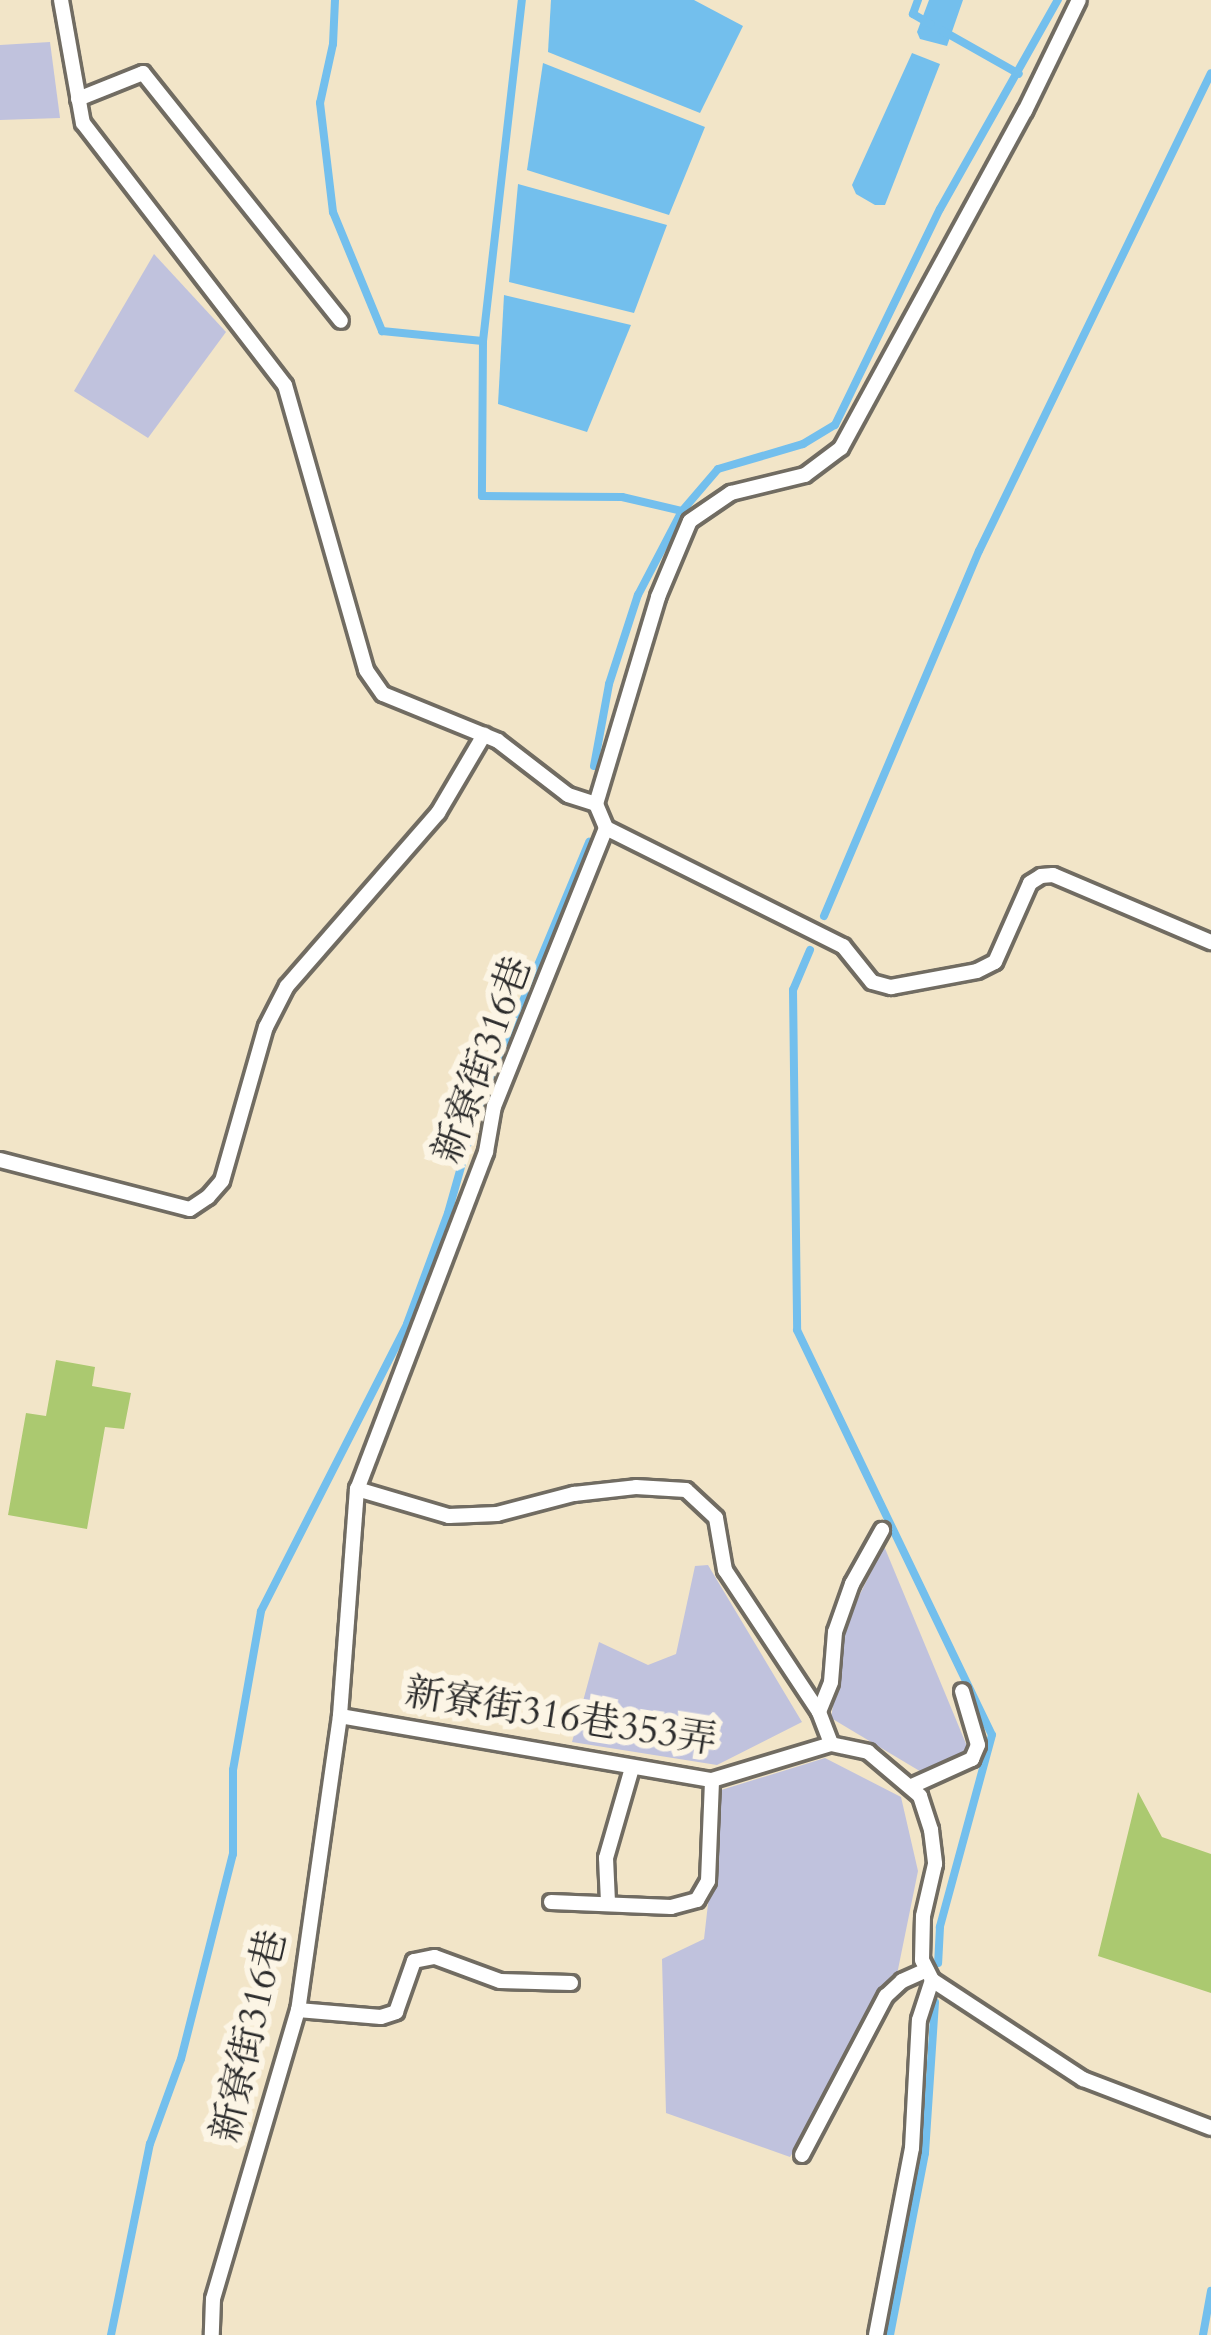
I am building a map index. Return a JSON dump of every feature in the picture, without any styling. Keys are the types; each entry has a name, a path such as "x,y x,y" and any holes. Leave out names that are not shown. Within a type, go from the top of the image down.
{"lane":[{"path":"61,0 83,123 285,386 366,670 383,694 484,735 568,795 596,804"},
{"path":"1079,0 1025,111 841,448 805,475 731,493 690,521 658,598 596,804 606,829 842,946 872,982 891,987 976,971 995,962 1030,883 1041,876 1053,875 1211,942"},
{"path":"78,99 143,73 341,320"},
{"path":"0,1160 190,1209 222,1181 266,1027 287,986 438,813 484,735"},
{"name":"新寮街316巷","path":"212,2335 213,2299 298,2010 340,1716 357,1489 486,1152 494,1106 606,829"},
{"path":"357,1489 449,1516 497,1514 574,1494 636,1486 686,1490 716,1518 725,1570 819,1712 831,1744 868,1752 912,1786 932,1830 935,1864 923,1916 922,1960 930,1975 1083,2079 1211,2128"},
{"path":"819,1712 831,1682 835,1632 852,1584 882,1530"},
{"path":"912,1786 971,1759 978,1745 962,1691"},
{"name":"新寮街316巷353弄","path":"340,1716 712,1780 831,1744"},
{"path":"608,1902 606,1858 632,1768"},
{"path":"551,1902 671,1907 698,1900 708,1881 712,1780"},
{"path":"298,2010 381,2017 396,2012 414,1961 435,1958 500,1981 571,1983"},
{"path":"802,2155 886,1996 902,1981 930,1975"},
{"path":"876,2335 911,2148 919,2020 930,1975"}],"shaded area":[{"path":"50,42 60,118 0,120 0,45"},
{"path":"154,254 226,332 148,438 74,391"},
{"path":"884,1546 969,1751 923,1773 831,1718 846,1622"},
{"path":"708,1565 802,1722 717,1765 572,1742 599,1642 648,1665 676,1654 695,1566"},
{"path":"825,1758 901,1797 918,1871 891,2004 790,2157 666,2113 662,1959 704,1939 721,1790"}],"green space":[{"path":"56,1360 95,1367 92,1386 131,1393 124,1429 105,1427 87,1529 8,1515 26,1413 46,1416"},
{"path":"1138,1792 1162,1837 1211,1854 1211,1993 1098,1956"}],"water":[{"path":"551,0 694,0 743,26 700,113 548,52"},
{"path":"929,0 963,0 947,46 920,39 917,32"},
{"path":"912,53 940,64 885,205 875,205 856,194 852,185"},
{"path":"543,63 705,127 669,215 527,170"},
{"path":"518,184 667,225 634,313 509,282"},
{"path":"504,295 631,325 587,432 498,404"}],"waterway":[{"path":"335,0 333,44 320,103 333,212 382,331 483,341 482,496 622,497 682,511"},
{"path":"483,341 522,0"},
{"path":"918,0 913,14 930,24"},
{"path":"594,766 609,684 638,595 682,511 718,469 803,444 835,425 940,209 1058,0"},
{"path":"943,31 1019,74"},
{"path":"824,916 979,551 1211,73"},
{"path":"111,2335 150,2144 181,2059 233,1854 233,1770 261,1611 407,1324 448,1213 476,1114 589,842"},
{"path":"810,950 793,990 797,1330 992,1735 940,1927 938,1963"},
{"path":"890,2335 925,2153 935,2002"},
{"path":"1203,2335 1211,2291"}]}
